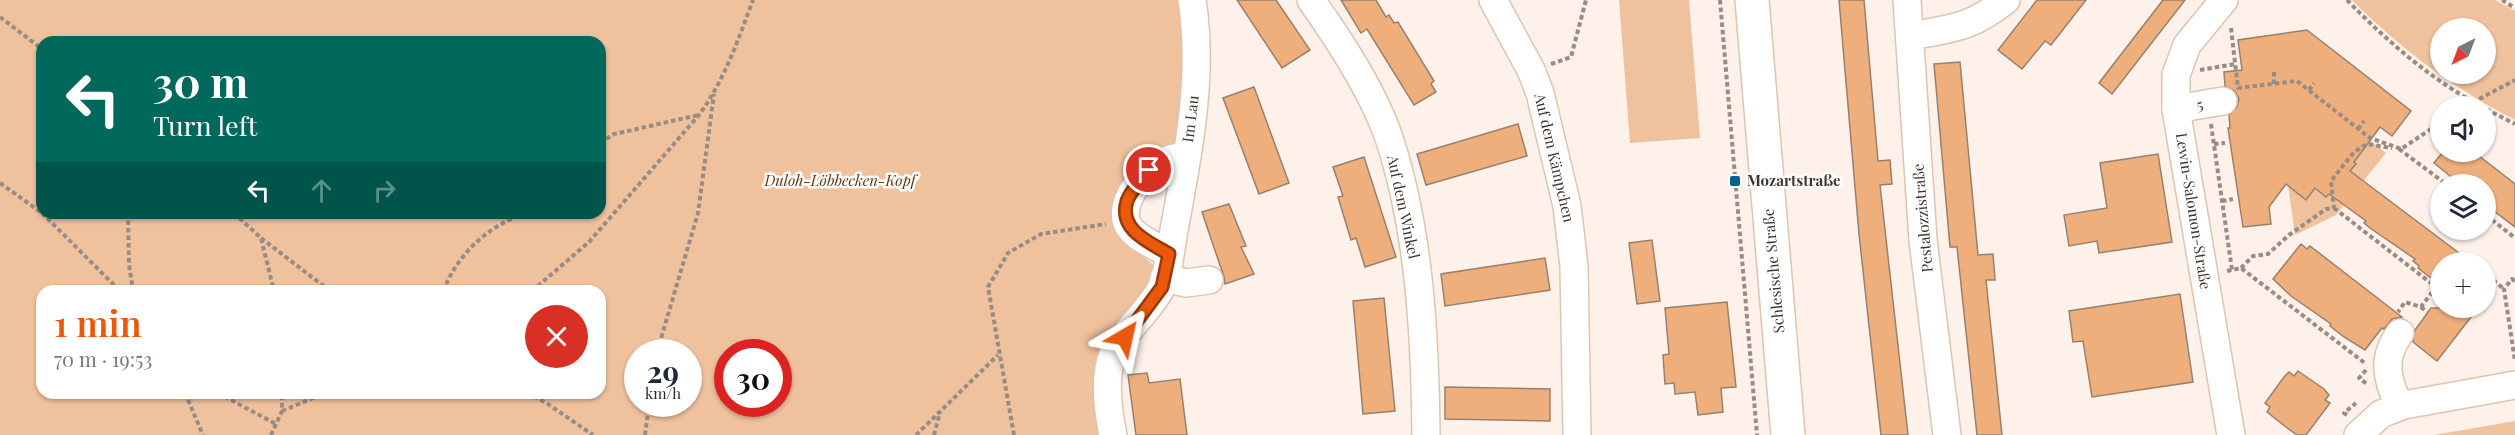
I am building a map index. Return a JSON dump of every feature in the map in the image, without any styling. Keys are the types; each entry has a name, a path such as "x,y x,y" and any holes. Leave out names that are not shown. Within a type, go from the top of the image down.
{"main road":[{"name":"Schlesische Straße","path":"1752,0 1788,435"}],"street":[{"name":"Im Lau","path":"1113,435 1109,415 1108,381 1113,354 1162,287 1167,266 1187,155 1198,61 1192,0"},
{"name":"Auf dem Winkel","path":"1311,0 1362,81 1389,137 1406,206 1420,289 1425,435"},
{"name":"Auf dem Kämpchen","path":"1493,0 1531,70 1540,93 1567,206 1574,266 1577,435"},
{"name":"Pestalozzistraße","path":"1907,0 1923,240 1947,435"},
{"path":"1911,36 1963,26 1985,17 2006,0"},
{"name":"Lewin-Salomon-Straße","path":"2228,9 2187,45 2176,75 2176,109 2231,435"},
{"name":"5","path":"2176,109 2216,102"},
{"path":"1187,155 1165,161 1149,170 1127,200 1126,220 1135,234 1186,283 1209,280"},
{"path":"2396,326 2388,362 2389,382 2399,406"},
{"path":"2360,433 2380,414 2399,406 2515,385"}],"path":[{"path":"539,285 589,242 715,94 730,62 753,0"},
{"path":"1531,70 1571,57 1586,0"},
{"path":"1720,0 1757,435"},
{"path":"2347,0 2385,39 2431,75 2464,96"},
{"path":"2502,0 2515,8"},
{"path":"2228,9 2238,88 2297,81 2370,138 2401,149 2433,174"},
{"path":"0,17 36,44"},
{"path":"2176,75 2235,64"},
{"path":"2203,70 2216,102 2214,144 2232,270"},
{"path":"2274,72 2274,84"},
{"path":"2484,96 2515,80"},
{"path":"2309,90 2314,83"},
{"path":"661,339 698,213 715,94"},
{"path":"2496,114 2515,124"},
{"path":"606,139 614,134 699,115"},
{"path":"2358,129 2364,121"},
{"path":"2334,208 2331,181 2354,152 2367,144 2401,149 2430,130"},
{"path":"2214,144 2225,143"},
{"path":"0,183 36,209"},
{"path":"2222,201 2233,199"},
{"path":"2204,276 2241,268 2253,256 2268,254 2289,235 2326,209 2334,208 2372,235 2436,287 2421,307"},
{"path":"48,219 114,285"},
{"path":"128,219 129,264 132,285"},
{"path":"240,219 261,238 322,285"},
{"path":"446,285 464,252 500,223 511,219"},
{"path":"1014,435 988,287 1008,253 1041,234 1126,220"},
{"path":"2496,220 2515,238"},
{"path":"261,238 273,285"},
{"path":"2241,268 2291,303 2368,366 2359,378 2373,389"},
{"path":"2504,289 2512,279 2515,281"},
{"path":"2496,282 2504,289 2515,361"},
{"path":"2396,326 2405,302 2421,307 2427,312"},
{"path":"2360,360 2367,351"},
{"path":"916,435 999,355"},
{"path":"188,399 203,435"},
{"path":"229,399 276,424"},
{"path":"271,435 282,411 282,399"},
{"path":"282,411 311,399"},
{"path":"538,399 593,435"},
{"path":"2358,401 2344,413 2360,433"},
{"path":"934,435 940,411"},
{"path":"645,435 647,417"}],"green space":[{"name":"Duloh-Löbbecken-Kopf","path":"0,0 1189,0 1186,141 1117,204 1114,231 1159,270 1101,359 1107,435 0,435"},
{"path":"1619,0 1689,0 1700,138 1630,143"},
{"path":"2352,0 2495,0 2515,11 2515,120 2496,109 2496,96 2473,96 2454,84 2496,84 2496,18 2430,18 2430,67 2390,35"},
{"path":"2297,82 2386,153 2336,215 2295,235 2274,85"},
{"path":"2515,421 2515,435 2434,435"}],"building":[{"path":"1237,0 1276,0 1310,50 1282,68"},
{"path":"1341,0 1376,0 1386,17 1389,15 1394,23 1398,22 1434,81 1431,84 1436,92 1414,105 1367,29 1361,33"},
{"path":"1839,0 1864,0 1878,161 1890,160 1892,184 1880,185 1908,435 1881,435 1859,234"},
{"path":"2037,0 2086,0 2051,45 2045,41 2022,69 1998,50"},
{"path":"2163,0 2185,0 2112,94 2099,83"},
{"path":"2307,30 2411,111 2392,136 2380,127 2350,171 2430,231 2430,240 2442,240 2458,252 2430,252 2430,277 2418,268 2419,266 2413,261 2415,259 2370,228 2364,223 2366,221 2329,194 2326,197 2315,188 2306,200 2286,184 2269,207 2271,224 2243,227 2228,128 2230,128 2229,115 2237,107 2239,99 2235,91 2225,86 2224,72 2242,70 2238,40"},
{"path":"1960,62 1978,255 1993,254 1995,280 1986,280 2002,435 1977,435 1957,247 1950,247 1934,64"},
{"path":"1254,87 1289,183 1259,194 1223,98"},
{"path":"1518,124 1527,156 1426,185 1417,154"},
{"path":"2158,154 2172,242 2099,253 2097,241 2069,246 2064,215 2107,208 2100,163"},
{"path":"1364,157 1396,257 1365,267 1356,238 1351,240 1338,197 1343,196 1333,167"},
{"path":"2487,162 2515,184 2515,227 2496,213 2496,174 2448,174 2434,163"},
{"path":"1229,204 1246,246 1241,247 1254,274 1225,284 1202,212"},
{"path":"1652,240 1660,301 1637,304 1629,243"},
{"path":"2301,244 2307,249 2310,246 2402,317 2392,319 2365,350 2344,337 2330,326 2331,324 2291,296 2273,279"},
{"path":"1545,258 1550,290 1445,306 1441,274"},
{"path":"2180,294 2193,382 2092,397 2083,341 2073,342 2069,311"},
{"path":"1384,298 1395,411 1363,414 1353,301"},
{"path":"1727,302 1736,387 1721,388 1723,412 1698,415 1695,392 1675,394 1674,383 1665,384 1663,355 1669,354 1665,308"},
{"path":"2430,309 2430,318 2470,318 2437,361 2413,342 2415,330"},
{"path":"2298,371 2324,389 2329,395 2325,400 2330,403 2306,435 2297,435 2286,427 2267,412 2270,407 2265,403 2289,372 2294,376"},
{"path":"1147,373 1149,383 1180,379 1187,435 1136,435 1128,375"},
{"path":"1445,387 1550,389 1550,421 1445,419"}],"place":[{"name":"Mozartstraße","path":"1735,181"}],"route":[{"path":"1125,337 1162,287 1169,254 1135,234 1126,220 1127,200 1149,170"}]}
